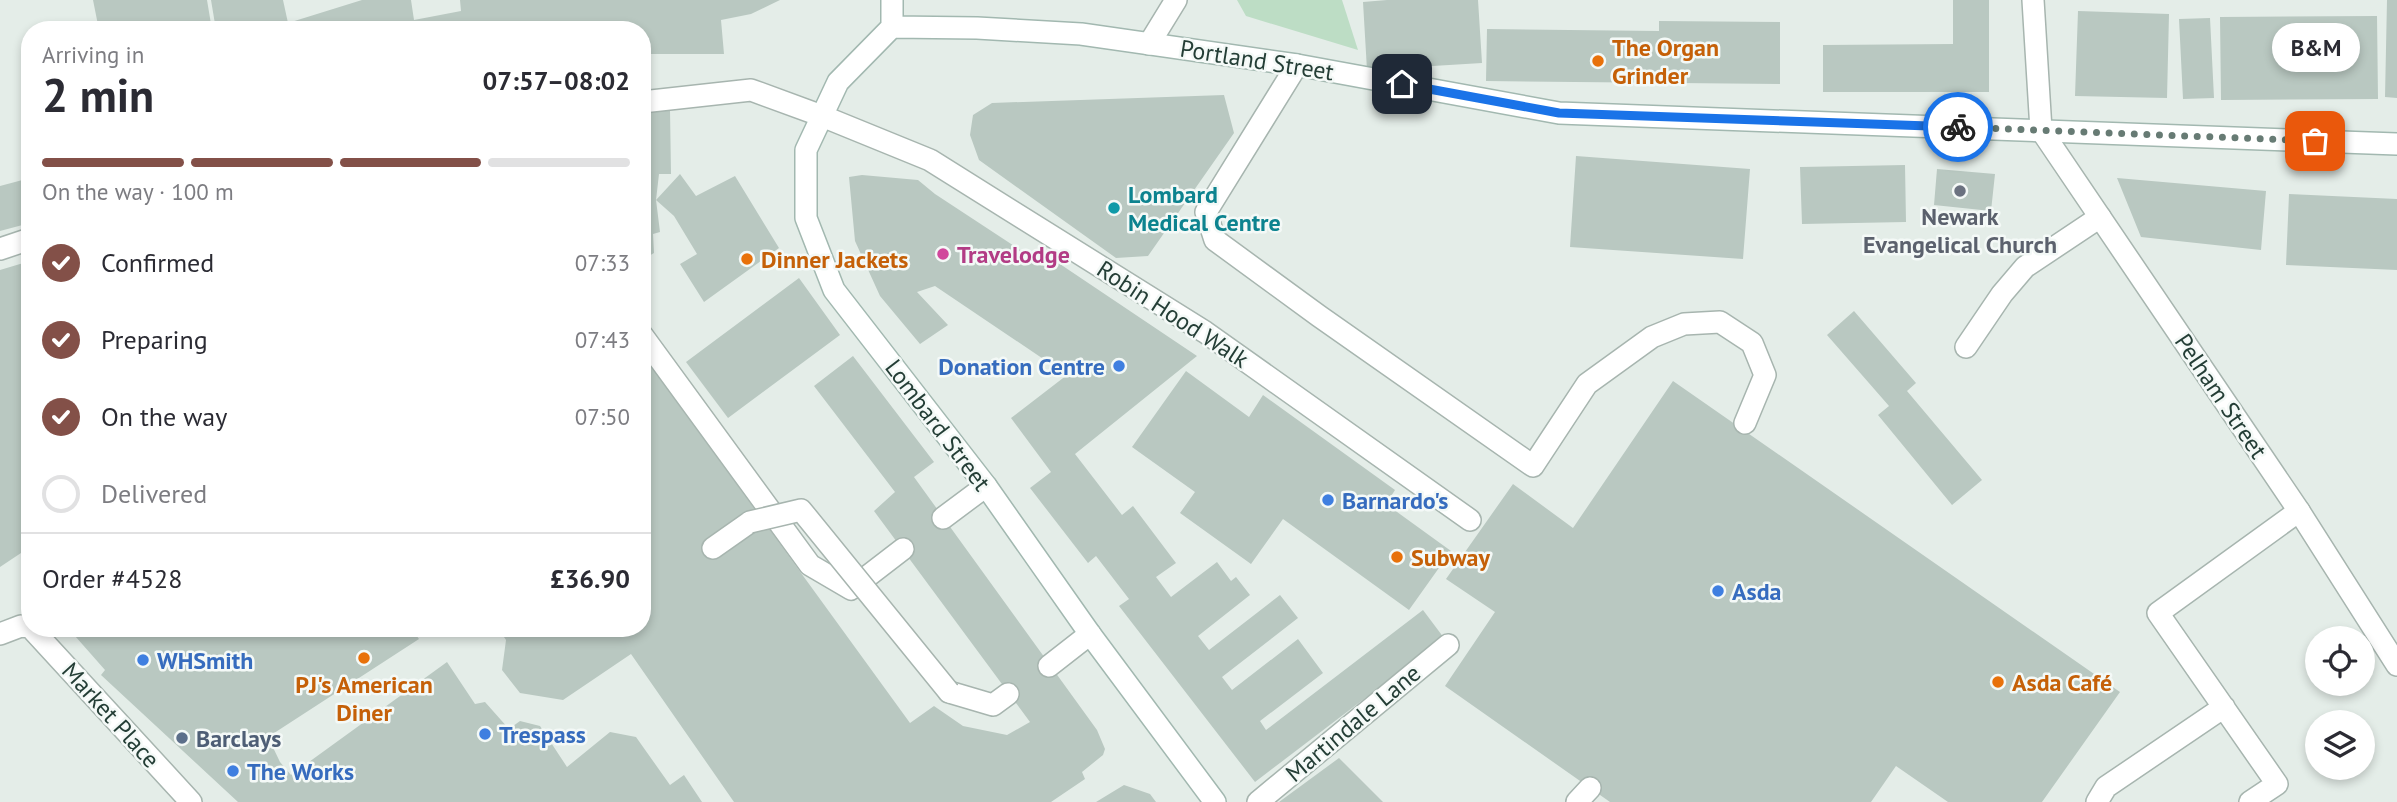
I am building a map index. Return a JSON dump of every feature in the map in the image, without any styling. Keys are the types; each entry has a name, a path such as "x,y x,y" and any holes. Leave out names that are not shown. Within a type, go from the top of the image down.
{"main road":[{"path":"892,0 892,27"},
{"path":"1149,44 1176,0"},
{"path":"2034,0 2040,130"},
{"name":"Portland Street","path":"892,27 1068,33 1297,65 1559,113 2397,144"},
{"name":"Lombard Street","path":"892,27 838,82 806,150 806,218 834,290 986,486 1090,634 1215,802"},
{"path":"1297,65 1206,212 1215,240 1533,466 1587,384 1653,337 1684,324 1720,322 1752,342 1765,376 1745,423"},
{"name":"Robin Hood Walk","path":"651,101 751,90 930,160 1205,332 1470,520"},
{"name":"Pelham Street","path":"2040,130 2299,512 2397,664"},
{"path":"1966,347 2002,294 2025,267 2100,217"},
{"path":"0,249 21,242"},
{"path":"651,347 810,565 851,589 903,549"},
{"path":"943,518 986,486"},
{"path":"713,548 750,522 801,510 949,692 993,705 1008,694"},
{"path":"2250,802 2277,784 2158,613 2299,512"},
{"name":"Market Place","path":"0,634 21,626"},
{"path":"1049,666 1090,634"},
{"name":"Market Place","path":"39,637 176,789 191,802"},
{"name":"Martindale Lane","path":"1258,802 1448,645"},
{"path":"2097,802 2106,787 2224,707"}],"green space":[{"path":"1237,0 1342,0 1358,50 1246,16"}],"building":[{"path":"93,0 207,0 210,21 97,21"},
{"path":"211,0 283,0 288,21 214,21"},
{"path":"362,0 411,0 414,20 461,11 460,0 780,0 751,14 721,20 724,54 651,54 651,21 294,21"},
{"path":"1478,0 1482,63 1367,70 1363,2"},
{"path":"1953,0 1989,0 1989,92 1823,92 1823,45 1953,44"},
{"path":"2387,0 2397,0 2397,98 2385,97"},
{"path":"2078,11 2169,14 2167,98 2075,96"},
{"path":"2377,16 2378,99 2221,100 2220,17"},
{"path":"2210,18 2214,98 2183,99 2179,19"},
{"path":"1659,21 1780,22 1780,84 1486,81 1487,29 1659,31"},
{"name":"Lombard Medical Centre","path":"1224,95 1234,133 1148,256 1116,258 979,160 970,135 973,115 992,103"},
{"path":"670,110 671,174 659,174 656,200 660,232 653,234 654,253 651,255 651,111"},
{"path":"1576,156 1750,169 1743,259 1570,247"},
{"path":"1905,165 1906,222 1802,224 1800,167"},
{"path":"1937,169 1995,174 1991,211 1934,205"},
{"path":"680,174 696,196 735,176 779,248 704,302 680,264 697,254 674,216 656,200"},
{"path":"862,175 918,180 1046,267 1051,258 1197,356 1075,454 1122,515 1133,506 1176,563 1156,577 1171,597 1217,562 1231,581 1236,577 1250,595 1198,636 1209,650 1280,595 1298,618 1222,677 1232,690 1298,639 1323,673 1260,721 1266,730 1423,610 1444,638 1255,782 1119,606 1129,599 1096,556 1088,563 1030,488 1051,472 1011,418 1067,375 935,286 917,292 948,325 920,344 880,296 855,241 849,177"},
{"path":"2117,178 2266,191 2261,250 2141,237"},
{"path":"21,180 21,225 0,231 0,186"},
{"path":"2289,194 2397,199 2397,270 2286,265"},
{"path":"21,264 21,553 0,567 0,270"},
{"path":"799,278 840,335 728,418 686,362"},
{"path":"1854,311 1916,383 1907,391 1982,480 1952,505 1878,415 1889,406 1827,335"},
{"path":"853,356 934,462 914,477 1097,730 1105,749 1103,755 1082,772 1085,779 1051,802 734,802 631,654 563,700 520,693 502,670 506,640 504,637 651,637 651,366 910,723 934,706 963,726 1007,735 1030,722 874,511 895,492 814,386"},
{"path":"1186,371 1249,417 1263,395 1395,490 1386,504 1451,551 1409,610 1283,519 1251,564 1180,513 1195,492 1132,447"},
{"name":"Asda","path":"1673,381 2120,692 2042,802 1948,802 1896,766 1871,802 1610,802 1445,686 1495,612 1446,579 1513,484 1573,528"},
{"path":"76,637 418,637 419,639 268,737 280,762 291,775 447,662 475,704 485,702 509,729 520,721 540,726 567,767 610,732 636,737 670,785 684,775 702,802 238,802 101,675 105,670"},
{"path":"1339,758 1383,802 1279,802"},
{"path":"1124,785 1150,794 1156,802 1096,802"}],"way so far":[{"path":"1958,127 2315,141"}],"place":[{"name":"The Organ Grinder","path":"1598,61"},
{"name":"B&M","path":"2315,141"},
{"name":"Newark Evangelical Church","path":"1960,191"},
{"name":"Lombard Medical Centre","path":"1114,208"},
{"name":"Travelodge","path":"943,254"},
{"name":"Dinner Jackets","path":"747,259"},
{"name":"Donation Centre","path":"1119,366"},
{"name":"Barnardo's","path":"1328,500"},
{"name":"Subway","path":"1397,557"},
{"name":"Asda","path":"1718,591"},
{"name":"PJ's American Diner","path":"364,658"},
{"name":"WHSmith","path":"143,660"},
{"name":"Asda Café","path":"1998,682"},
{"name":"Trespass","path":"485,734"},
{"name":"Barclays","path":"182,738"},
{"name":"The Works","path":"233,771"}],"route":[{"path":"1402,84 1559,113 1958,127"}]}
